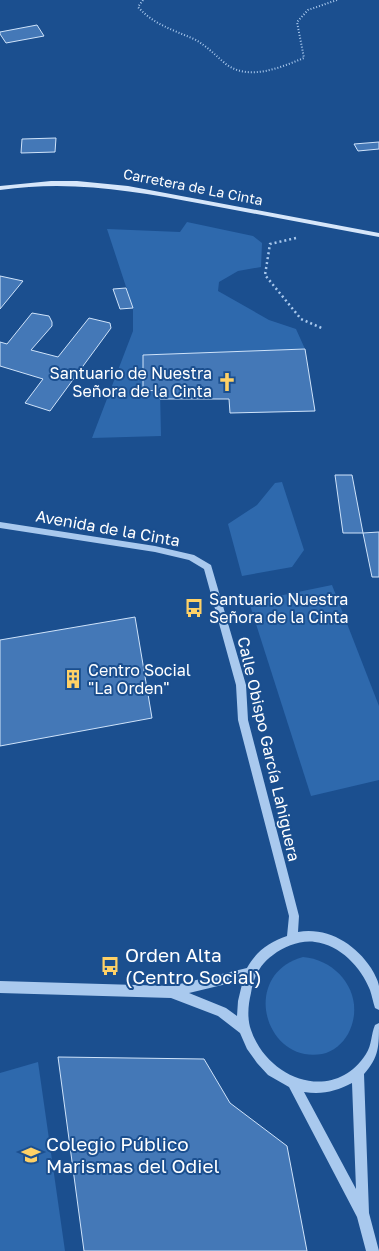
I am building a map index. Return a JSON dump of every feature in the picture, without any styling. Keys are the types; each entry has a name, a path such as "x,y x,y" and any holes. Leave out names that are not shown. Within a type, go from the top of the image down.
{"main road":[{"name":"Carretera de La Cinta","path":"0,188 21,184 59,182 113,185 379,235"}],"street":[{"name":"Avenida de la Cinta","path":"0,525 155,549 191,557 208,567"},
{"name":"Calle Obispo García Lahiguera","path":"208,567 241,685 243,720 294,916 292,939"},
{"path":"379,1004 378,994 367,971 351,952 331,940 308,936 292,939 265,952 250,973 242,1000 245,1029 254,1049 270,1070 294,1085 314,1089 337,1086 358,1073 376,1054 379,1029"},
{"path":"0,987 171,992 250,973"},
{"path":"171,992 222,1012 245,1029"},
{"path":"358,1073 363,1215"},
{"path":"294,1085 363,1215 374,1251"}],"path":[{"path":"143,0 138,7 144,15 170,30 204,44 228,67 242,71 271,71 304,58 297,22 308,10 337,0"},
{"path":"301,237 270,244 265,275 301,319 324,328"}],"shaded area":[{"path":"187,222 253,236 262,243 261,267 238,271 219,282 218,291 269,320 296,329 305,349 143,355 143,390 160,391 161,436 92,438 133,331 133,308 107,229 180,232"},
{"path":"282,482 304,550 292,567 242,576 228,524 257,505 275,483"},
{"path":"332,585 379,706 379,780 311,796 249,602"},
{"path":"303,957 328,965 339,973 347,983 352,995 354,1007 353,1020 348,1034 337,1047 322,1054 302,1053 286,1046 274,1032 267,1016 266,998 271,981 283,967"},
{"name":"Colegio Público Marismas del Odiel","path":"38,1062 65,1251 0,1251 0,1073"}],"building":[{"path":"37,25 44,36 6,43 0,34 0,32"},
{"path":"56,138 55,152 21,153 22,139"},
{"path":"379,142 379,149 358,151 354,144"},
{"path":"0,276 23,281 0,309"},
{"path":"126,288 133,308 120,309 113,289"},
{"path":"32,313 49,316 52,326 31,350 58,357 89,318 110,323 111,328 50,411 25,403 43,379 0,366 0,342 7,344"},
{"name":"Santuario de Nuestra Señora de la Cinta","path":"305,349 315,411 230,413 229,399 160,399 160,391 143,390 143,355"},
{"path":"335,475 352,475 363,533 343,533"},
{"path":"379,532 379,577 372,577 363,533"},
{"name":"Centro Social \"La Orden\"","path":"135,617 152,718 0,746 0,640"},
{"path":"58,1057 204,1059 230,1103 287,1146 307,1251 84,1251"}],"place":[{"name":"Santuario de Nuestra Señora de la Cinta","path":"227,382"},
{"name":"Santuario Nuestra Señora de la Cinta","path":"194,608"},
{"name":"Centro Social \"La Orden\"","path":"73,679"},
{"name":"Orden Alta (Centro Social)","path":"110,966"},
{"name":"Colegio Público Marismas del Odiel","path":"31,1155"}]}
